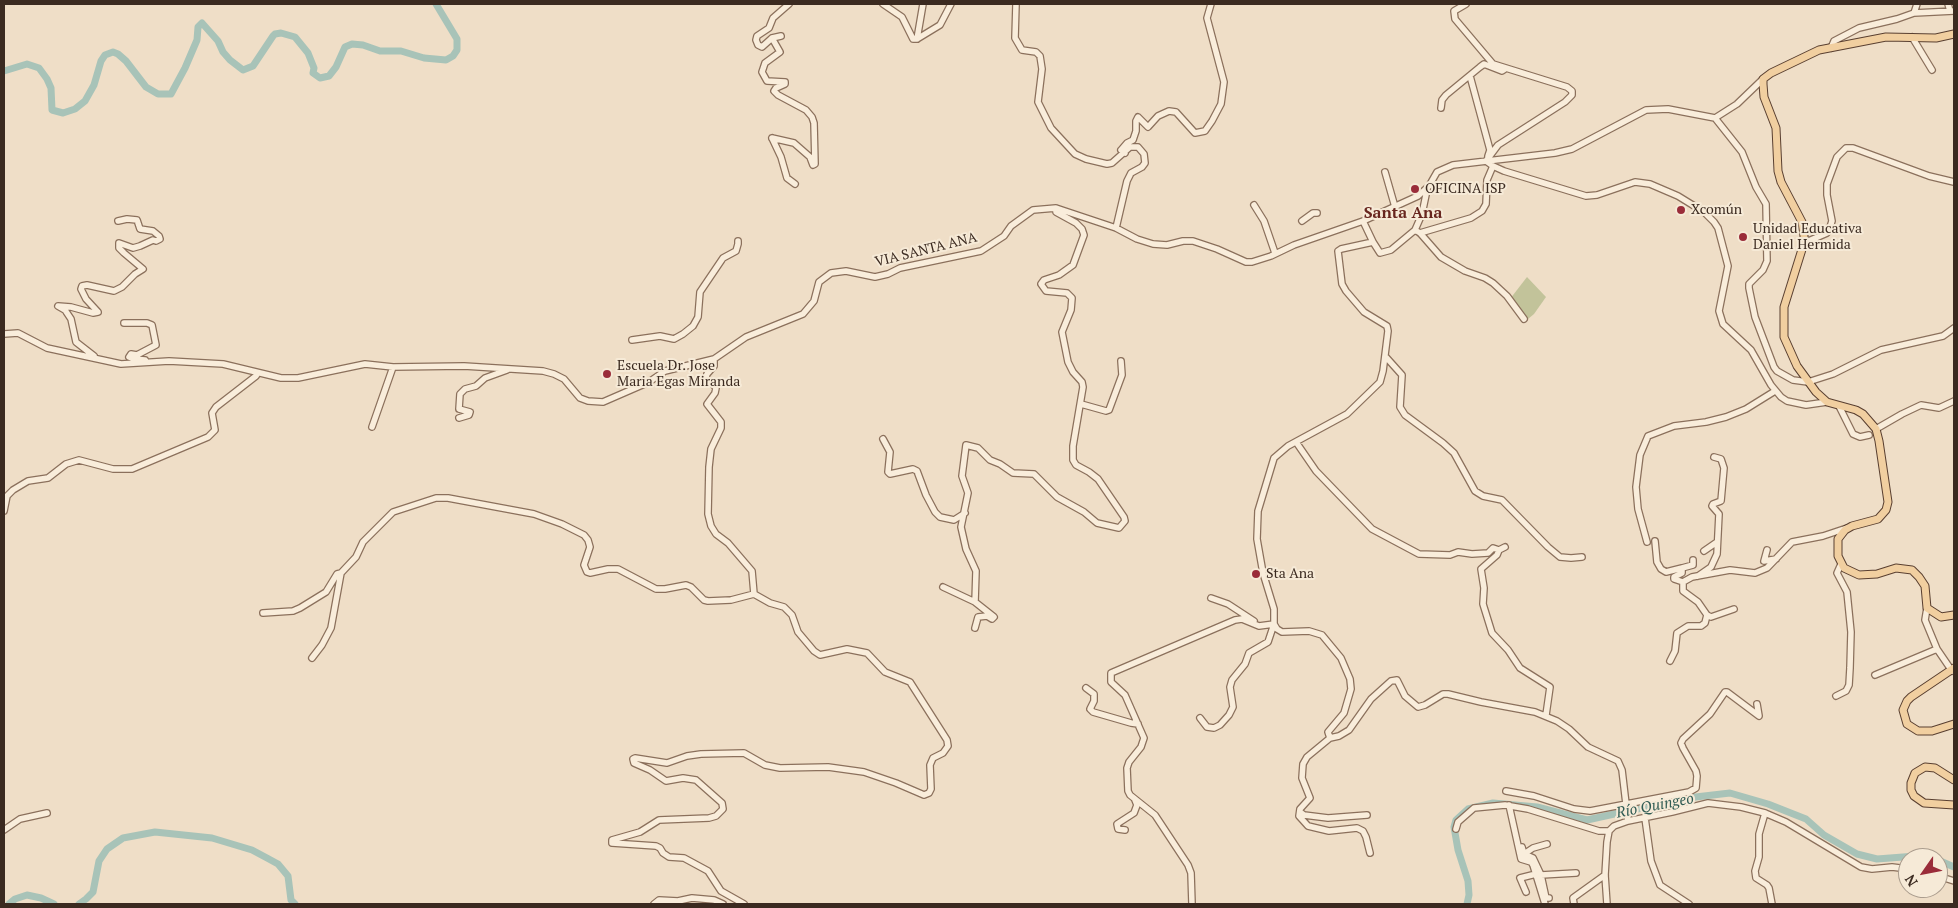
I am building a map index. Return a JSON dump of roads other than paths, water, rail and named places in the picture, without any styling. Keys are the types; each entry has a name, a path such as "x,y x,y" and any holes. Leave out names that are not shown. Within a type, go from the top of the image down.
{"main road":[{"path":"1954,34 1936,38 1886,37 1819,50 1784,66 1763,79 1764,97 1776,128 1778,172 1781,182 1802,222 1804,243 1784,306 1783,332 1786,346 1816,392 1827,402 1856,410 1863,414 1876,429 1887,506 1878,519 1852,526 1838,540 1837,551 1841,564 1854,574 1864,576 1896,568 1912,570 1924,586 1927,608 1941,616 1954,615"},
{"path":"1953,669 1911,697 1904,706 1903,715 1907,724 1918,731 1932,731 1954,724"},
{"path":"1954,780 1935,768 1925,767 1915,774 1911,783 1911,790 1914,796 1924,803 1954,805"}],"street":[{"path":"781,36 772,38 762,46 758,45 756,40 757,36 769,28 773,18 789,4"},
{"path":"883,4 902,17 913,39 917,39"},
{"path":"917,39 923,4"},
{"path":"917,39 940,25 951,4"},
{"path":"1016,4 1015,38 1022,50 1036,52 1040,56 1042,69 1038,102 1051,128 1075,154 1086,159 1112,163 1130,147 1138,147 1144,154 1145,163 1131,174 1126,181 1116,228"},
{"path":"1125,153 1121,150 1127,142 1134,140 1138,117 1148,128 1158,116 1169,111 1176,112 1195,133 1205,131 1212,120 1221,104 1224,82 1207,18 1211,4"},
{"path":"1466,4 1454,11 1455,19 1493,64 1567,87 1571,89 1572,94 1566,102 1498,145 1486,161"},
{"path":"1914,13 1917,4"},
{"path":"1831,48 1834,41 1858,28 1914,13 1952,11 1948,4"},
{"path":"1912,37 1932,70"},
{"path":"772,38 780,52 779,55 766,63 762,72 766,81 785,82 785,84 774,91 806,110 814,123 815,164 813,165 810,157 794,143 772,138 781,156 787,178 795,184"},
{"path":"1441,108 1442,100 1446,95 1484,64 1502,71 1505,68"},
{"path":"1470,76 1490,150 1486,161"},
{"path":"1763,79 1737,104 1715,118 1742,152 1756,187 1766,204 1767,261 1763,270 1749,284 1748,288 1755,317 1777,371 1793,380 1808,382 1833,374 1881,350 1943,336 1954,328"},
{"name":"VIA SANTA ANA","path":"512,369 554,374 564,379 580,398 588,401 602,402 649,382 665,370 714,359 746,337 803,314 814,301 819,282 831,273 846,271 875,277 888,274 900,268 981,251 1004,236 1011,226 1030,212 1056,208 1116,228 1137,239 1159,245 1183,241 1201,243 1246,262 1257,261 1395,207 1422,193 1439,170 1453,165 1555,153 1572,149 1646,110 1668,109 1715,118"},
{"path":"1804,243 1827,232 1830,227 1832,221 1826,195 1827,184 1838,157 1846,148 1853,148 1929,176 1954,182"},
{"path":"1486,161 1493,166 1577,195 1597,195 1635,182 1650,184 1673,193 1704,212 1718,228 1728,266 1728,275 1720,304 1721,319 1729,331 1751,350 1775,392 1787,400 1799,404 1813,405 1827,402"},
{"path":"1363,221 1372,242 1380,253 1387,252 1418,232 1471,218 1482,211 1486,204 1487,180 1493,166"},
{"path":"1385,172 1395,207"},
{"path":"1418,232 1425,194 1429,186"},
{"path":"1254,205 1264,220 1275,254"},
{"path":"975,602 976,571 966,549 961,527 968,493 962,476 966,459 965,446 968,444 978,448 990,460 1013,473 1034,474 1057,497 1084,512 1103,526 1119,528 1122,526 1124,517 1098,479 1076,465 1073,460 1073,446 1083,387 1082,382 1073,372 1068,362 1062,332 1071,310 1072,298 1067,294 1046,290 1041,284 1044,280 1059,275 1072,265 1084,235 1082,229 1076,223 1056,212 1056,208"},
{"path":"1302,221 1317,213"},
{"path":"100,360 90,355 76,342 70,319 65,310 58,306 71,307 93,313 98,312 86,299 81,289 82,286 87,285 114,291 125,285 135,274 143,270 142,267 131,261 124,254 119,248 119,243 133,248 153,240 157,241 160,239 159,236 150,229 140,229 137,220 118,221"},
{"path":"1418,232 1441,257 1465,271 1485,278 1492,283 1506,296 1524,319"},
{"path":"632,340 660,336 674,338 693,326 698,317 700,292 723,258 736,251 738,241"},
{"path":"1200,718 1207,727 1214,728 1220,725 1229,715 1233,707 1230,687 1232,680 1245,664 1249,653 1268,642 1274,624 1274,609 1263,573 1257,538 1258,511 1274,458 1296,442 1339,420 1372,391 1382,377 1387,326 1364,312 1346,291 1342,284 1338,251 1341,248 1372,242"},
{"path":"124,323 147,323 152,325 156,345 137,355 131,354 129,356 134,360 154,362"},
{"path":"4,334 18,333 47,348 121,364 181,361 223,364 281,378 298,378 365,364 393,367 430,365 512,369"},
{"path":"1385,356 1402,375 1400,408 1405,415 1454,453 1474,491 1483,496 1502,500 1560,557 1582,557"},
{"path":"714,359 714,366 707,374 705,380 716,388 715,393 706,404 718,417 720,428 711,449 708,514 711,526 716,534 728,543 752,571 754,594"},
{"path":"1081,404 1101,410 1109,410 1122,375 1121,361"},
{"path":"372,427 393,367"},
{"path":"459,418 469,415 470,412 459,409 460,394 465,389 476,386 485,378 512,369"},
{"path":"4,511 7,496 13,490 28,481 48,478 66,464 79,460 113,469 132,469 208,437 215,430 212,413 216,407 258,373"},
{"path":"1647,542 1638,509 1636,487 1640,455 1648,436 1674,426 1706,422 1726,417 1746,409 1775,392"},
{"path":"1876,429 1921,405 1939,408 1954,401"},
{"path":"1839,406 1853,434 1860,437 1869,435"},
{"path":"883,439 890,452 888,472 890,474 913,469 917,471 926,495 935,512 940,517 954,520 965,513"},
{"path":"1296,442 1316,471 1372,529 1419,554 1450,555 1458,552 1472,554 1488,553 1493,548 1502,549 1481,569 1485,614 1492,632 1508,650 1520,668 1550,687 1546,715"},
{"path":"1698,576 1711,567 1718,542 1719,514 1712,504 1721,501 1724,468 1721,459 1714,457"},
{"path":"263,613 293,611 326,592 337,574 341,573 356,557 363,542 394,512 432,499 444,497 534,514 556,521 580,533 587,538 590,544 584,565 590,573 618,569 656,589 691,587 704,600 708,601 731,600 754,594 770,603 784,607 792,615 798,632 814,651 820,655 847,649 867,653 885,672 910,682 947,740 948,746 943,753 933,758 930,765 931,789 929,793 924,795 896,782 864,772 828,767 780,768 765,765 744,753 701,754 667,763 635,758 633,760 634,763 650,770 666,781 683,778 696,780 722,803 723,809 716,816 709,818 659,820 640,832 612,840 612,844 656,846 669,857 684,858 708,871 721,891 741,904"},
{"path":"1683,582 1688,578 1730,570 1755,573 1768,568 1792,542 1823,536 1852,526"},
{"path":"1655,542 1658,562 1664,571 1692,565 1693,560"},
{"path":"1704,551 1718,542"},
{"path":"1767,550 1764,561 1778,558"},
{"path":"1836,696 1846,691 1849,684 1850,668 1851,632 1847,592 1837,573 1841,564"},
{"path":"1682,568 1682,573 1674,577 1674,579 1683,582"},
{"path":"312,658 325,640 330,628 341,573"},
{"path":"1683,582 1683,591 1698,602 1707,615 1711,617 1734,609"},
{"path":"943,587 975,602 994,617 978,617 975,628"},
{"path":"1211,598 1228,604 1259,626"},
{"path":"1927,608 1925,620 1937,648 1953,669"},
{"path":"1670,661 1677,634 1680,630 1688,626 1701,626 1705,624 1707,615"},
{"path":"1192,904 1191,873 1188,865 1155,816 1135,800 1128,791 1128,762 1144,738 1125,695 1111,682 1110,676 1114,671 1235,620 1242,619 1259,626 1274,624"},
{"path":"1274,624 1282,632 1309,632 1322,635 1341,658 1350,679 1351,689 1344,713 1328,732 1330,738"},
{"path":"1876,675 1937,648"},
{"path":"1370,853 1366,837 1357,828 1329,831 1308,826 1299,816 1310,798 1302,778 1303,764 1307,757 1330,738 1339,736 1349,730 1371,699 1385,684 1397,680 1405,696 1418,706 1425,705 1442,694 1448,694 1546,715 1569,729 1588,747 1618,761 1622,770 1628,819"},
{"path":"1086,688 1094,694 1094,701 1090,709 1096,714 1138,724"},
{"path":"1506,791 1534,796 1586,811 1626,806 1689,792 1696,788 1696,770 1681,743 1687,734 1710,714 1722,693 1727,692 1759,716 1757,704"},
{"path":"1125,830 1118,829 1117,824 1134,814 1137,805 1135,800"},
{"path":"1607,904 1607,842 1609,831 1614,826 1628,819 1645,818 1708,803 1731,805 1765,813 1786,822 1861,867 1872,869 1898,868"},
{"path":"1456,829 1458,822 1474,808 1492,805 1511,805 1558,817 1585,827 1609,831"},
{"path":"1511,805 1524,854 1532,858 1547,901"},
{"path":"1511,805 1521,859 1531,862 1538,874"},
{"path":"1300,812 1304,815 1328,818 1367,815"},
{"path":"4,830 20,819 47,813"},
{"path":"1765,813 1760,834 1759,858 1755,871 1756,878 1769,888 1772,904"},
{"path":"1645,818 1651,861 1660,884 1689,904"},
{"path":"1524,854 1533,848 1547,844"},
{"path":"1526,892 1520,878 1538,874 1576,873"},
{"path":"1574,904 1573,898 1606,875"},
{"path":"654,904 659,900 678,901 692,898 714,900 723,904"}],"waterway":[{"path":"4,71 27,64 39,68 51,88 52,110 63,113 75,109 85,101 94,85 101,61 105,55 113,52 126,61 146,87 158,94 171,94 185,68 197,40 198,27 202,23 218,41 223,52 243,70 253,66 273,36 281,33 295,37 308,53 314,68 313,73 320,78 329,76 336,67 345,47 352,44 363,45 380,51 401,51 424,58 446,60 453,56 457,50 457,39 436,4"},
{"name":"Río Quingeo","path":"1467,904 1469,895 1468,881 1458,850 1454,827 1456,820 1468,809 1493,803 1537,807 1587,820 1687,798 1730,793 1768,804 1806,819 1824,835 1857,854 1877,859 1898,857"},
{"name":"Río Quingeo","path":"79,904 93,892 99,861 107,849 123,838 155,832 212,838 252,850 278,864 288,876 291,900 295,904"},
{"name":"Río Quingeo","path":"1948,864 1954,867"},
{"name":"Río Quingeo","path":"9,904 15,899 27,895 41,898 54,904"}],"place":[{"name":"OFICINA ISP","path":"1415,189"},
{"name":"Xcomún","path":"1681,210"},
{"name":"Unidad Educativa Daniel Hermida","path":"1743,237"},
{"name":"Escuela Dr. Jose Maria Egas Miranda","path":"607,374"},
{"name":"Sta Ana","path":"1256,574"}],"district":[{"name":"Santa Ana","path":"1403,213"}]}
